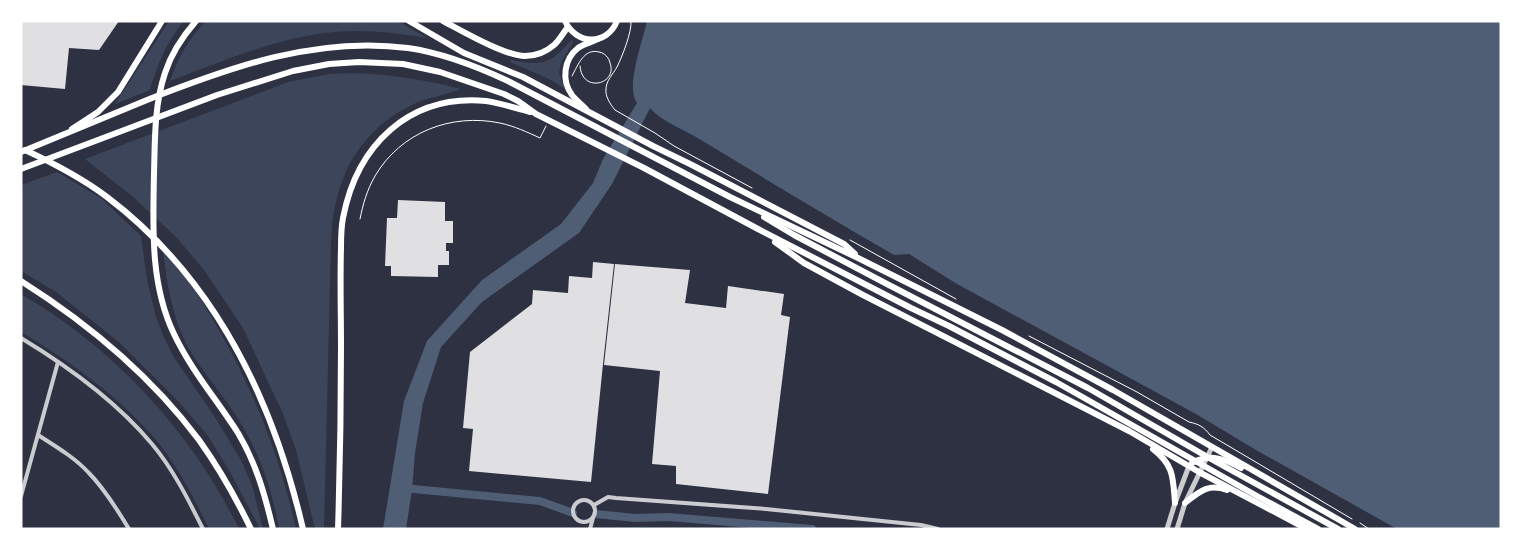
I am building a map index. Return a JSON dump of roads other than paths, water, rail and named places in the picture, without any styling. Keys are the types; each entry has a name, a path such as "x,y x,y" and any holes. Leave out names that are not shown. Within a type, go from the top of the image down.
{"main road":[{"path":"65,134 98,112 118,92 162,21"},
{"path":"196,21 176,49 169,63 162,82 157,108 154,243 156,273 161,297 172,329 188,360 238,434 255,466 273,529"},
{"path":"409,21 464,53 523,77 844,244 858,258"},
{"path":"443,21 506,52 524,56 536,55 554,45 566,24 574,34 582,38 591,40 600,38"},
{"path":"592,114 572,95 567,87 566,69 572,54 578,48 612,30 617,21"},
{"path":"21,152 176,89 231,69 266,59 324,47 370,46 408,48 429,52 479,67 730,196 1002,330 1286,488 1354,529"},
{"path":"21,170 239,87 293,71 329,64 359,62 392,63 440,72 504,94 536,114 1056,382 1318,529"},
{"path":"338,529 341,401 341,230 356,175 364,160 381,138 403,120 432,106 452,101 488,102 536,114"},
{"path":"21,148 106,196 163,248 191,279 215,312 259,393 274,430 295,495 303,529"},
{"path":"730,196 794,235 1088,388 1338,529"},
{"path":"758,229 804,263 862,295 1129,431 1198,472 1308,529"},
{"path":"21,281 101,338 160,394 182,418 215,464 251,529"},
{"path":"1129,431 1162,456 1169,465 1173,480 1175,503"},
{"path":"1189,466 1201,458 1225,460 1273,485 1286,488"},
{"path":"1185,504 1200,491 1211,487 1224,489 1250,498"}],"street":[{"path":"21,338 102,394 129,419 152,444 182,488 203,529"},
{"path":"21,496 58,362"},
{"path":"38,435 62,450 87,471 100,486 129,529"},
{"path":"1177,529 1198,472 1212,447"},
{"path":"1167,529 1189,466"},
{"path":"594,505 608,497 624,498 766,509 921,525 938,529"},
{"path":"590,529 593,518 595,509 594,505 588,500 582,500 576,504 575,515 581,521 589,521 593,518"}],"waterway":[{"path":"403,488 540,501 573,513"},
{"path":"596,514 635,518 669,517 812,529"}]}
